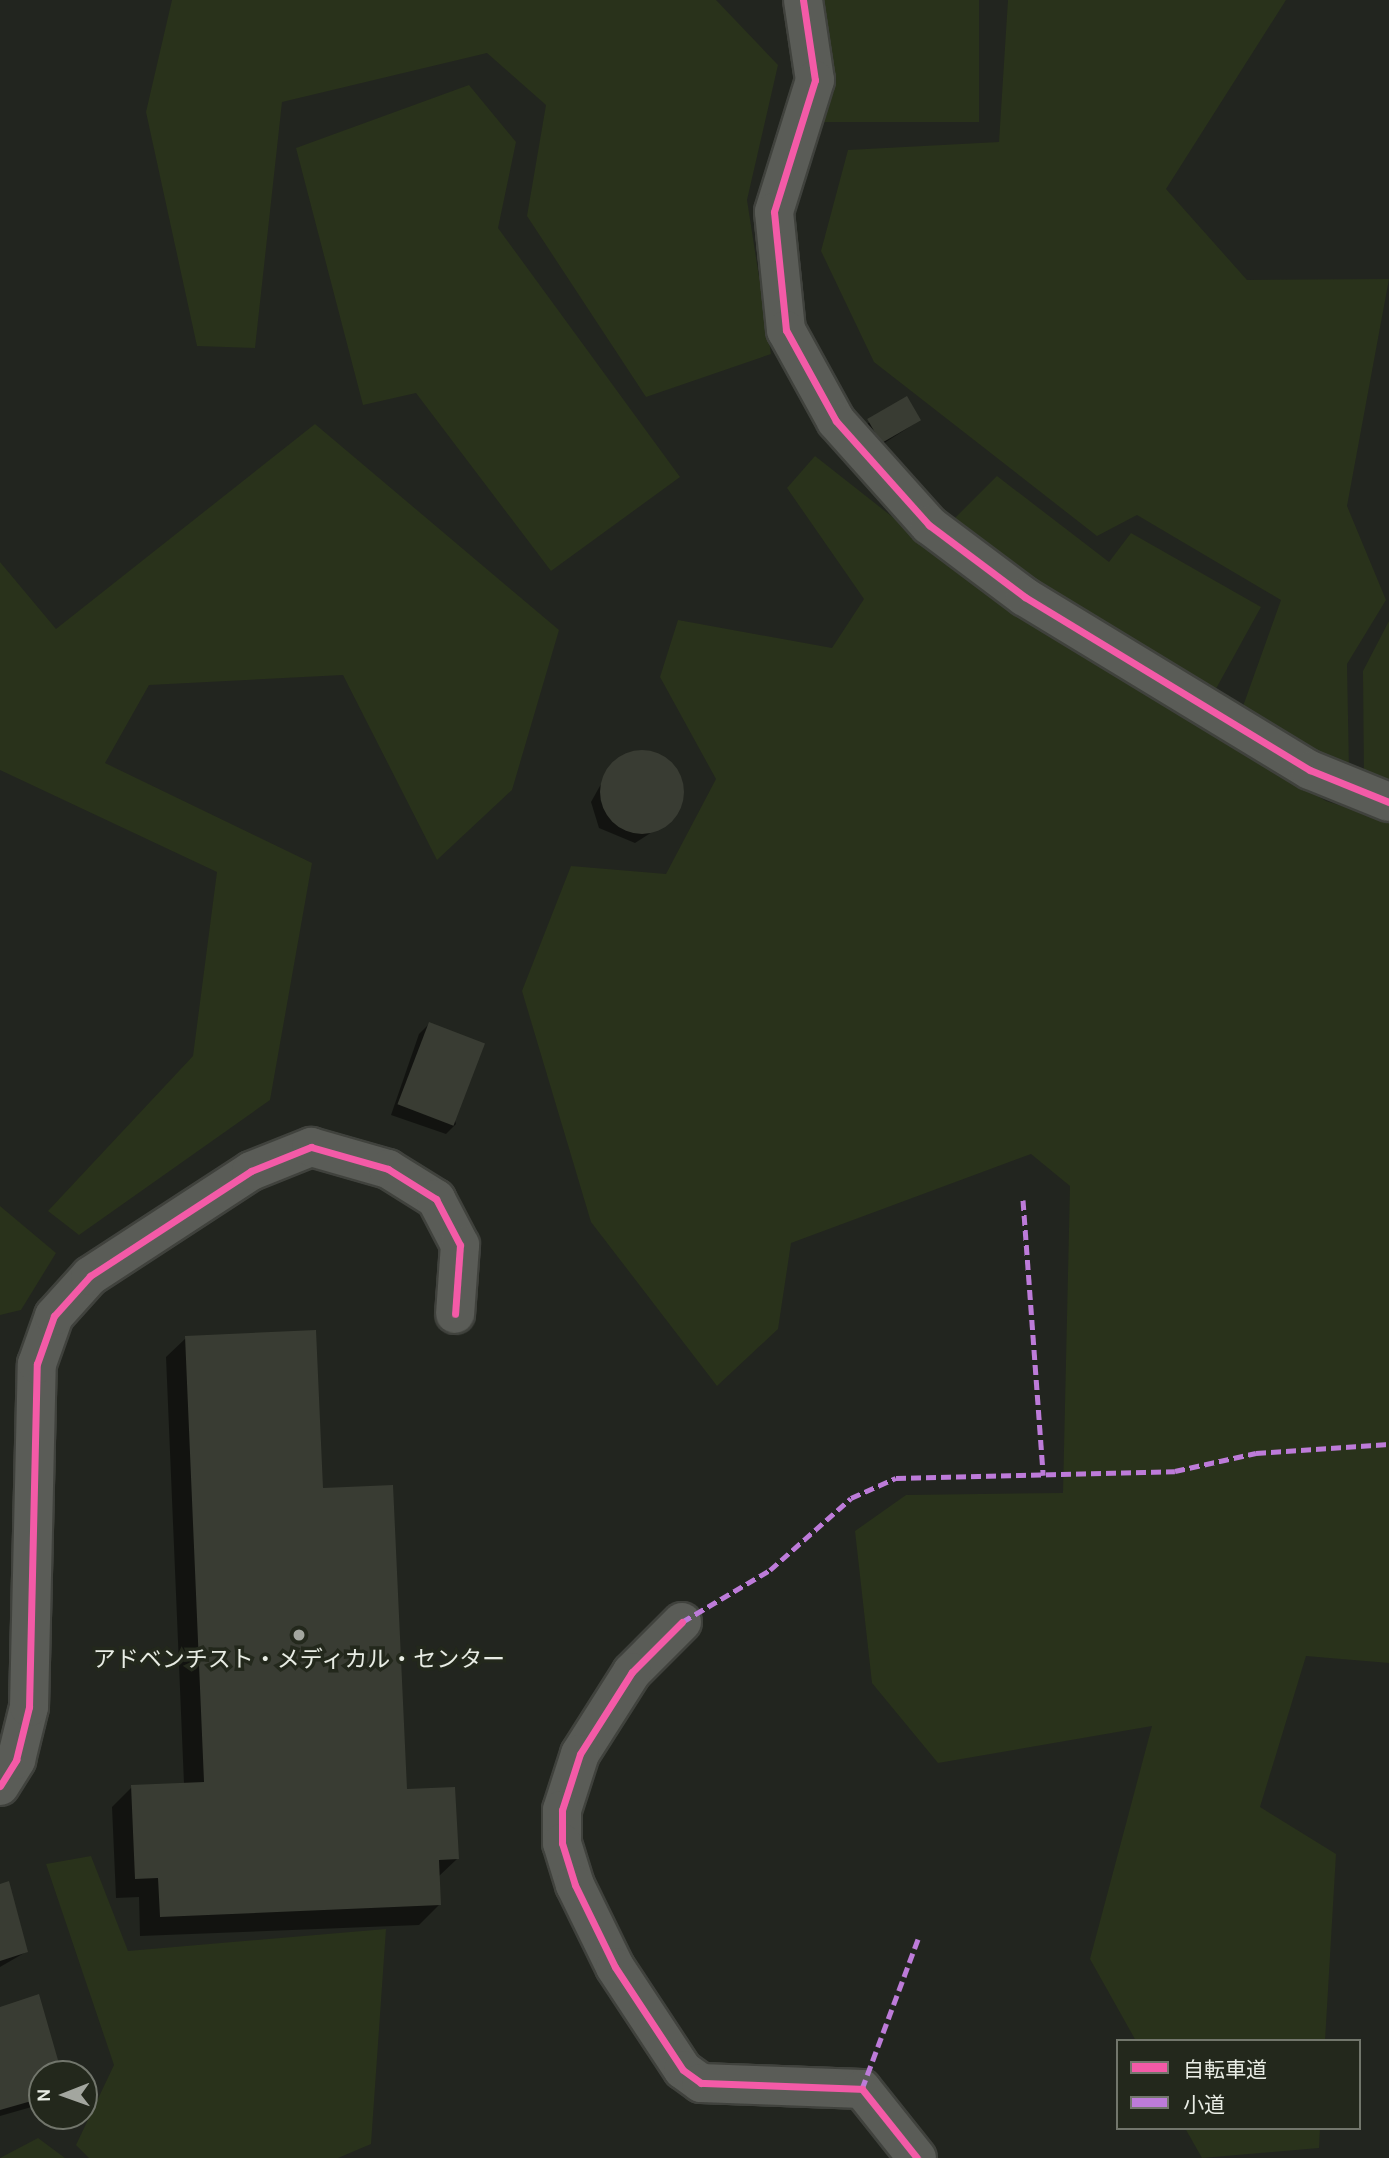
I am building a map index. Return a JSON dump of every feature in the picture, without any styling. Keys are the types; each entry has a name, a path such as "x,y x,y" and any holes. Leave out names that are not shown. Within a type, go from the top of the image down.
{"street":[{"path":"803,0 815,80 774,212 786,330 836,421 929,525 1025,597 1310,770 1389,802"},
{"path":"0,1786 16,1760 33,1658 31,1426 37,1364 54,1316 90,1276 251,1171 312,1147 388,1169 436,1199 460,1245 455,1314"},
{"path":"682,1622 632,1672 580,1754 562,1810 562,1843 575,1885 615,1967 683,2070 701,2083 862,2089 917,2158"}],"green space":[{"path":"172,0 716,0 778,65 747,200 771,354 646,397 527,216 546,105 487,53 282,102 255,348 197,346 146,112"},
{"path":"817,0 979,0 979,122 817,122"},
{"path":"1008,0 1286,0 1166,189 1247,280 1389,279 1347,506 1386,600 1347,664 1349,770 1242,709 1281,600 1137,515 1097,536 874,362 821,251 848,150 999,142"},
{"path":"469,85 516,142 498,228 680,477 551,571 416,393 363,405 296,148"},
{"path":"315,424 559,630 512,790 437,860 343,675 149,685 105,763 312,863 270,1100 79,1235 48,1211 193,1056 217,872 0,770 0,562 56,629"},
{"path":"815,456 1012,611 1326,801 1389,821 1389,1663 1306,1656 1260,1807 1336,1854 1325,2039 1135,2039 1090,1959 1152,1726 938,1763 872,1683 855,1531 906,1495 1063,1493 1070,1186 1031,1154 791,1243 778,1329 717,1386 591,1222 522,991 571,866 666,874 716,779 660,677 678,620 832,648 864,599 787,488"},
{"path":"997,476 1109,562 1131,533 1261,607 1212,696 947,526"},
{"path":"1389,621 1389,787 1364,778 1363,671"},
{"path":"0,1206 56,1253 21,1310 0,1315"},
{"path":"91,1856 128,1951 386,1929 371,2144 338,2158 89,2158 76,2145 83,2130 98,2130 98,2099 114,2065 46,1864"},
{"path":"1186,2130 1320,2130 1319,2148 1202,2158"},
{"path":"38,2138 65,2158 0,2158"}],"building":[{"path":"907,396 921,420 881,443 867,419"},
{"path":"642,750 665,757 677,769 684,792 677,815 665,827 642,834 619,827 607,815 600,792 607,769 619,757"},
{"path":"429,1022 485,1044 453,1126 397,1104"},
{"name":"アドベンチスト・メディカル・センター","path":"316,1330 323,1488 393,1485 407,1789 455,1787 459,1859 439,1860 441,1905 160,1917 158,1878 135,1879 131,1785 204,1782 185,1336"},
{"path":"9,1881 28,1952 0,1961 0,1884"},
{"path":"39,1994 58,2060 28,2060 28,2102 0,2110 0,2007"}],"marked path":[{"path":"1023,1200 1043,1475"},
{"path":"682,1622 770,1570 851,1498 896,1478 1175,1471 1256,1453 1389,1444"},
{"path":"862,2089 920,1934"}],"cycle path":[{"path":"803,0 815,80 774,212 786,330 836,421 929,525 1025,597 1310,770 1389,802"},
{"path":"0,1786 16,1760 29,1707 37,1364 54,1316 90,1276 251,1171 311,1147 388,1169 436,1199 460,1245 455,1314"},
{"path":"682,1622 632,1672 580,1754 562,1810 562,1843 575,1885 615,1967 683,2070 701,2083 862,2089 917,2158"}],"place":[{"name":"アドベンチスト・メディカル・センター","path":"299,1635"}]}
